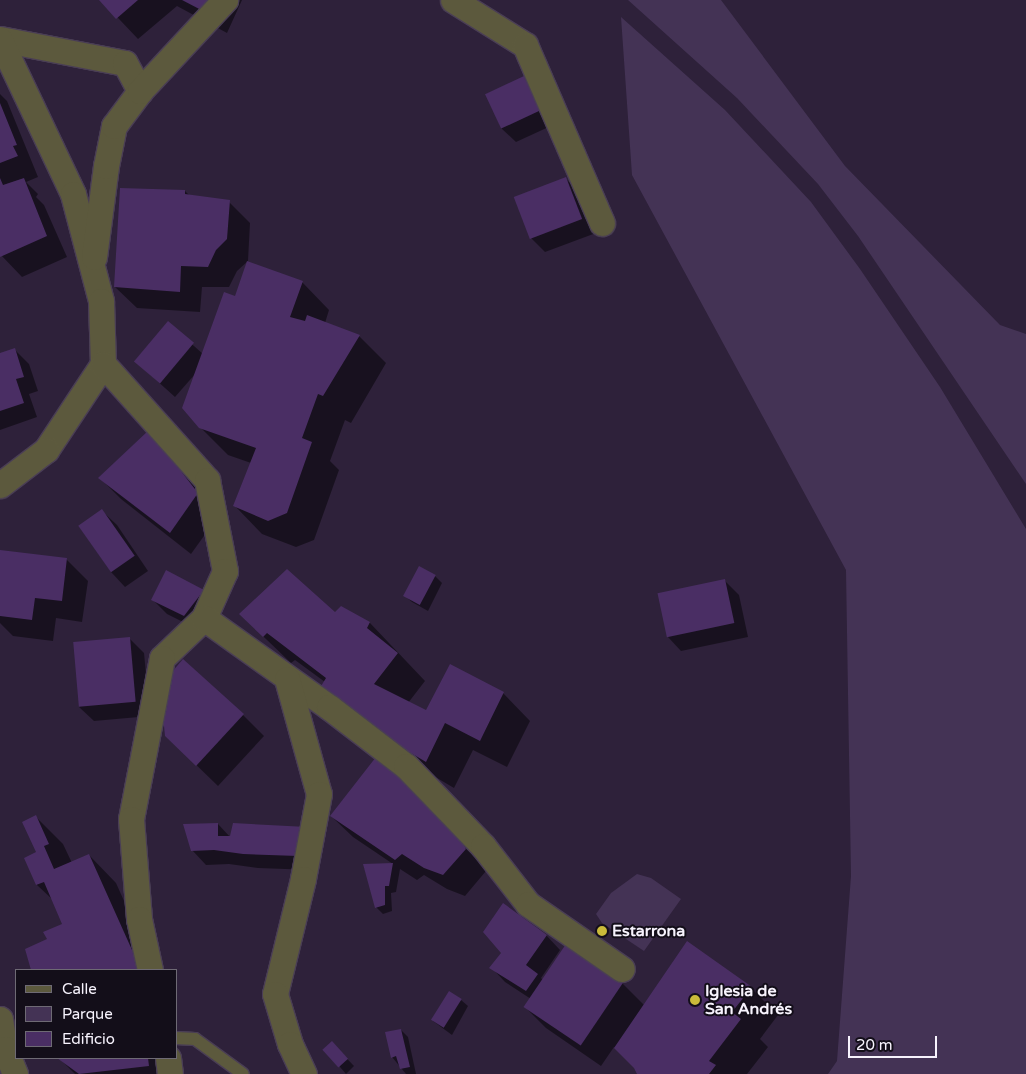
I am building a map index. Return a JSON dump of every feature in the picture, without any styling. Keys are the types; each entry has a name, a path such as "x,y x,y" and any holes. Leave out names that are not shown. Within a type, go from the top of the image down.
{"street":[{"path":"93,269 106,166 114,126 140,91 225,0"},
{"path":"453,0 525,45 602,223"},
{"path":"0,40 125,63 140,91"},
{"path":"0,40 73,194 101,301 103,364 46,450 0,485"},
{"path":"103,364 207,480 225,571 204,618 162,658 131,820 139,919 150,969"},
{"path":"204,618 329,707 406,766 483,846 528,904 622,969"},
{"path":"288,679 319,794 303,880 275,994 290,1044 304,1074"},
{"path":"0,1019 5,1049 15,1074"},
{"path":"168,1059 170,1074"}],"lane":[{"path":"178,1038 196,1039 244,1074"}],"green space":[{"path":"628,0 721,0 845,166 1000,325 1026,334 1026,484 858,236 818,184 737,98"},
{"path":"621,17 725,110 811,202 860,269 940,387 1026,529 1026,1074 828,1074 837,1061 851,876 846,570 632,175"},
{"path":"637,874 651,878 681,899 644,951 602,923 596,914 611,893"}],"building":[{"path":"99,0 138,0 116,19"},
{"path":"182,0 211,0 205,12"},
{"path":"524,76 540,110 501,129 485,94"},
{"path":"0,103 17,145 13,146 18,156 0,163"},
{"path":"566,177 582,219 530,239 514,197"},
{"path":"0,178 3,185 24,178 47,236 0,257"},
{"path":"120,188 185,190 185,194 230,200 227,239 216,250 208,267 181,266 180,292 114,287"},
{"path":"247,261 303,281 290,317 305,321 307,315 360,335 323,396 318,394 302,438 312,442 287,513 268,521 233,506 256,448 199,428 182,408 224,292 235,296"},
{"path":"168,321 194,343 160,383 134,362"},
{"path":"15,348 24,377 16,379 24,403 0,411 0,353"},
{"path":"149,430 198,493 170,533 98,478"},
{"path":"102,509 135,556 111,572 78,526"},
{"path":"0,550 67,558 62,601 35,598 32,620 0,616"},
{"path":"419,566 436,575 420,605 403,596"},
{"path":"287,569 335,612 341,606 370,622 367,628 398,653 374,684 426,710 450,664 504,692 480,741 445,723 426,762 315,696 326,678 267,633 263,637 239,614"},
{"path":"166,570 204,590 184,616 151,600"},
{"path":"725,579 734,623 667,637 658,593"},
{"path":"130,637 136,702 79,707 73,642"},
{"path":"183,659 244,714 196,766 165,736 160,686"},
{"path":"376,757 420,791 449,821 466,849 443,875 424,868 402,854 395,860 330,816"},
{"path":"36,815 49,844 44,846 54,869 89,854 141,969 31,969 25,949 47,939 43,932 62,924 44,882 36,885 24,858 36,852 22,822"},
{"path":"218,823 218,836 230,836 233,823 307,827 298,856 243,854 214,850 191,851 183,824"},
{"path":"393,863 389,886 385,886 385,905 375,908 363,864"},
{"path":"503,903 547,935 526,965 538,974 526,991 489,968 501,953 483,932"},
{"name":"Iglesia de San Andrés","path":"687,941 752,987 732,1012 741,1019 709,1061 716,1065 709,1074 637,1074 634,1068 614,1048"},
{"path":"566,944 623,983 581,1046 524,1007"},
{"path":"449,991 462,999 444,1028 431,1020"},
{"path":"401,1029 410,1067 400,1069 396,1056 391,1058 385,1032"},
{"path":"332,1041 348,1059 338,1068 322,1050"},
{"path":"58,1059 148,1059 149,1066 79,1074"}],"place":[{"name":"Estarrona","path":"602,931"},
{"name":"Iglesia de San Andrés","path":"695,1000"}]}
